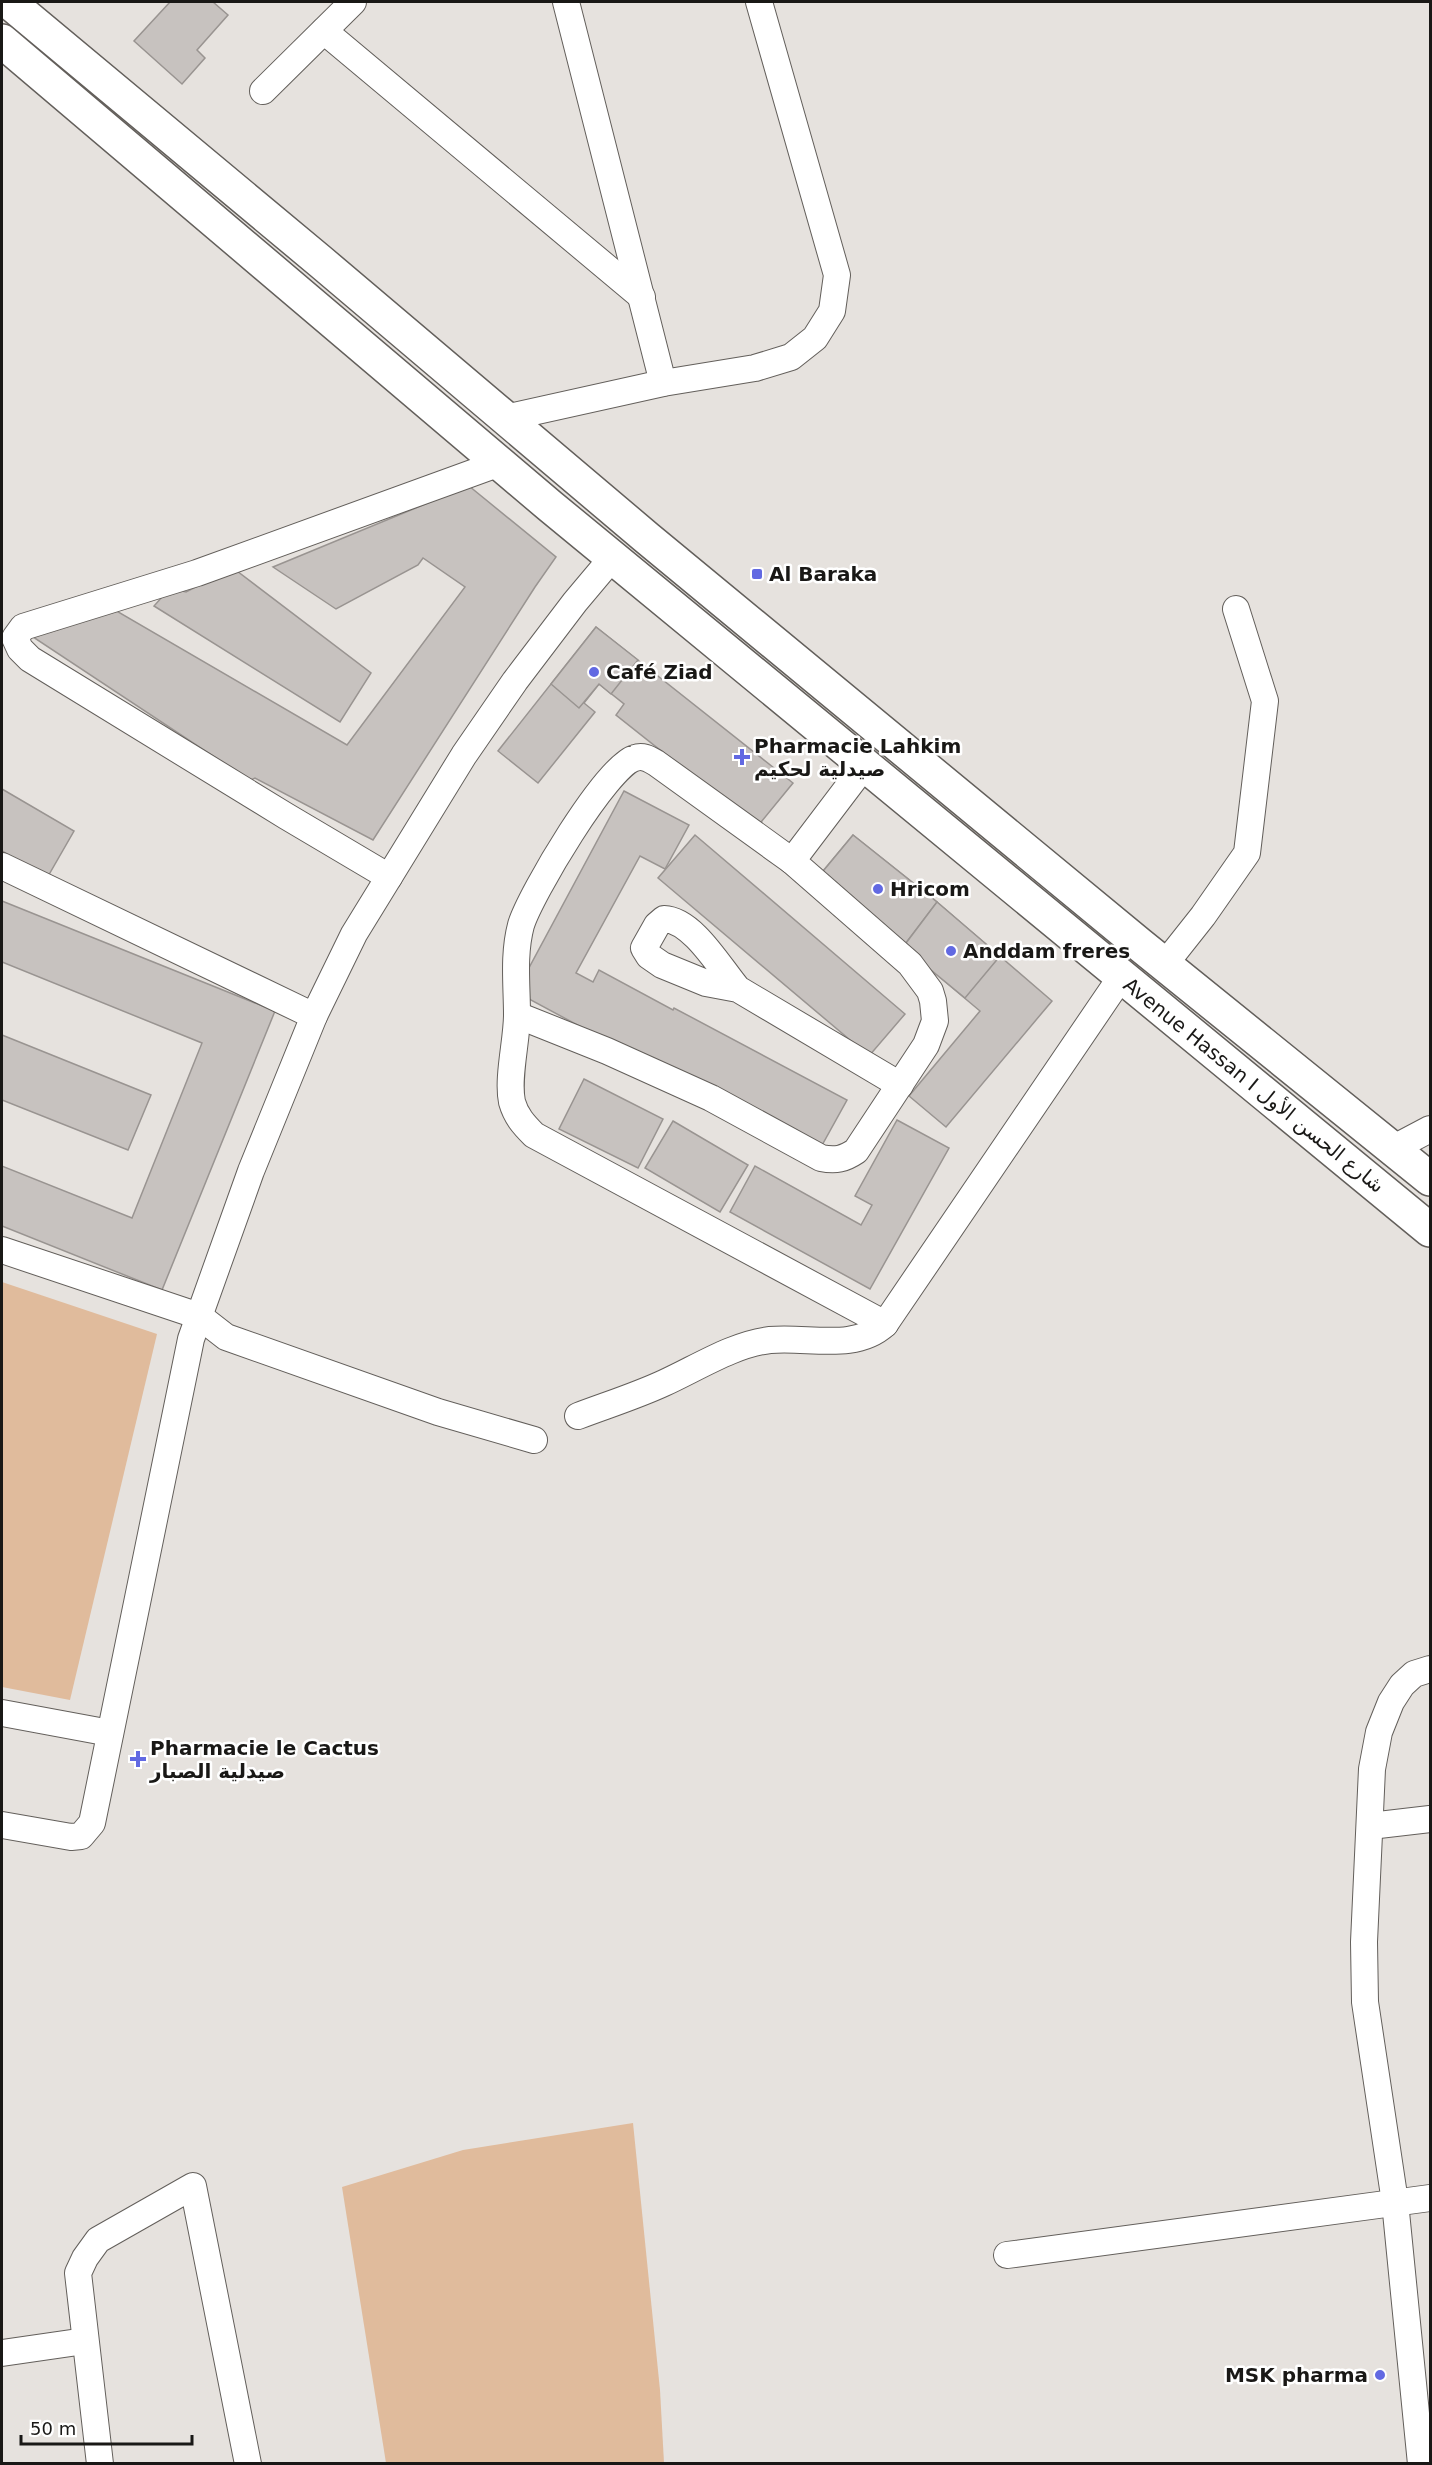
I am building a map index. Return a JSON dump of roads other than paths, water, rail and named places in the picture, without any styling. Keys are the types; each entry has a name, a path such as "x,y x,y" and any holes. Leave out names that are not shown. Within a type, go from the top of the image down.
{"main road":[{"path":"9,2 647,538 1165,964 1431,1179"},
{"name":"Avenue Hassan I شارع الحسن الأول","path":"2,41 612,558 1431,1230"}],"street":[{"path":"566,2 663,384"},
{"path":"505,418 663,384 755,368 791,357 815,338 832,311 837,275 759,2"},
{"path":"263,92 347,5"},
{"path":"324,31 642,297"},
{"path":"389,877 30,659 20,650 15,638 23,627 197,573 500,463"},
{"path":"2,1825 71,1837 81,1836 92,1823 191,1339 251,1171 314,1016 354,934 464,755 515,681 575,602 612,558"},
{"path":"1165,964 1203,916 1247,853 1265,700 1236,609"},
{"path":"517,1015 608,1051 711,1098 821,1158 834,1160 846,1158 856,1150 926,1045 935,1021 935,1011 930,991 910,964 792,861 656,763 644,757 633,758 618,770 588,807 552,862 522,924 517,951 515,999 517,1015 512,1099 518,1118 534,1136 885,1324"},
{"path":"792,861 864,766"},
{"path":"2,866 314,1016"},
{"path":"578,1416 661,1384 753,1344 771,1340 853,1340 876,1332 885,1324 1121,977"},
{"path":"738,989 900,1085"},
{"path":"1395,1148 1431,1129"},
{"path":"2,1250 199,1316 226,1336 438,1412 534,1440"},
{"path":"1421,2463 1395,2202 1365,2002 1366,1874 1372,1768 1379,1732 1391,1702 1402,1685 1414,1674 1431,1669"},
{"path":"2,1713 110,1733"},
{"path":"1370,1826 1431,1819"},
{"path":"100,2463 78,2273 98,2240 193,2186 248,2463"},
{"path":"1007,2255 1431,2198"},
{"path":"2,2353 85,2341"}],"place":[{"name":"Al Baraka","path":"757,574"},
{"name":"Café Ziad","path":"594,672"},
{"name":"Pharmacie Lahkim صيدلية لحكيم","path":"742,757"},
{"name":"Hricom","path":"878,889"},
{"name":"Anddam freres","path":"951,951"},
{"name":"Pharmacie le Cactus صيدلية الصبار","path":"138,1759"},
{"name":"MSK pharma","path":"1380,2375"}]}
